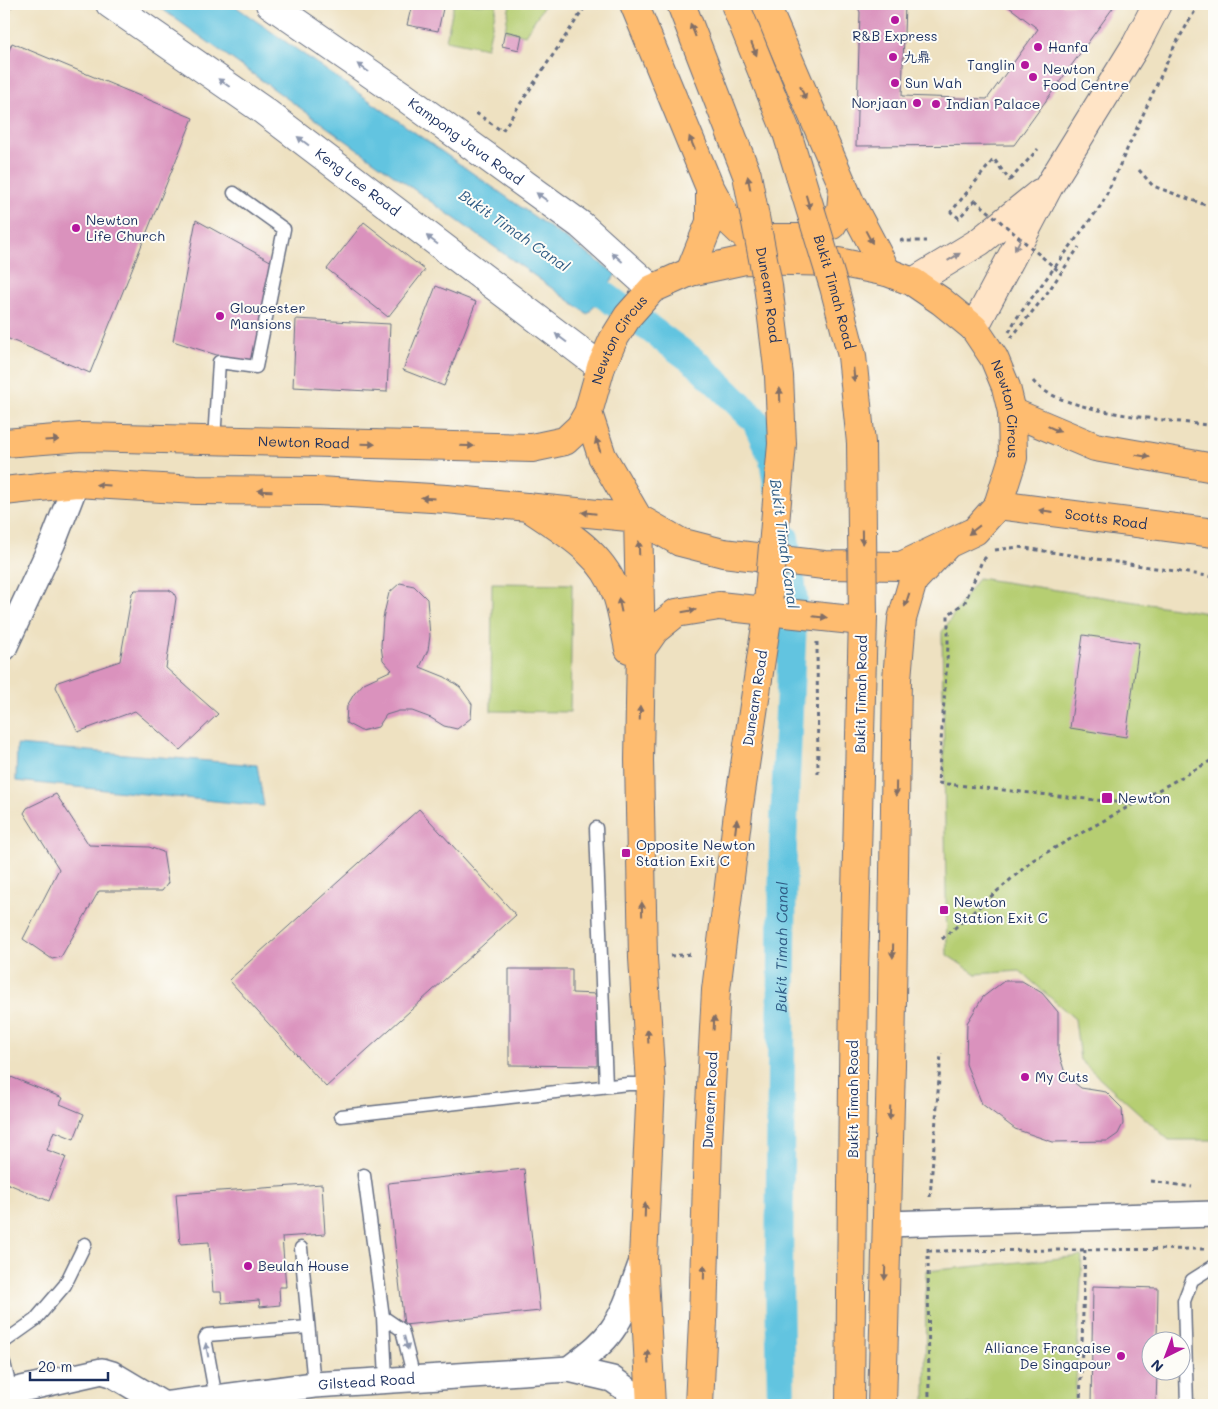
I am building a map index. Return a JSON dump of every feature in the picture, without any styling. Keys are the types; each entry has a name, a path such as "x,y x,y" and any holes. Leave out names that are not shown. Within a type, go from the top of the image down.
{"main road":[{"path":"634,4 710,188 727,219 737,231 747,238 812,238 832,225 841,210 843,187"},
{"name":"Dunearn Road","path":"681,4 747,175 768,285 780,376 782,444 766,626 739,805 716,990 708,1144 699,1405"},
{"name":"Bukit Timah Road","path":"735,4 788,132 834,287 852,356 861,443 863,617 854,972 850,1405"},
{"path":"765,4 843,187 887,272"},
{"path":"974,328 1049,186 1136,45 1157,4"},
{"path":"913,282 979,242 1049,186"},
{"path":"690,272 710,222 710,188"},
{"name":"Newton Circus","path":"588,413 601,367 613,340 628,316 649,292 690,272 745,260 838,262 887,272 913,282 974,328 994,358 1006,387 1012,412 1013,458 998,505 975,531 901,566 824,565 723,553 680,542 638,518"},
{"path":"1012,412 1094,448 1214,468"},
{"path":"588,413 602,456 638,518 641,658 639,760 643,958 651,1084 643,1259 651,1405"},
{"name":"Newton Road","path":"4,443 82,437 532,448 565,441 580,427 588,413"},
{"path":"4,491 76,483 196,490 319,491 447,499 638,518"},
{"name":"Scotts Road","path":"998,505 1214,533"},
{"path":"528,507 582,545 604,567 617,595 629,649 641,658"},
{"path":"882,1405 897,679 902,619 913,581 944,547"},
{"path":"641,658 655,630 676,613 719,606 852,620 883,645 897,679"}],"street":[{"name":"Keng Lee Road","path":"110,4 264,111 601,367"},
{"name":"Kampong Java Road","path":"270,4 403,96 581,225 649,292"},
{"path":"4,648 52,542 76,483"},
{"path":"887,1224 1214,1214"},
{"path":"569,1369 612,1330 623,1310 643,1259"},
{"name":"Gilstead Road","path":"8,1392 102,1371 112,1374 164,1405 314,1384 569,1369 612,1379 636,1396 640,1405"}],"lane":[{"path":"214,440 219,362 256,368 284,229 234,193"},
{"path":"596,828 606,1086"},
{"path":"341,1116 606,1086 651,1084"},
{"path":"364,1175 383,1317 386,1379"},
{"path":"4,1342 36,1320 65,1285 85,1244"},
{"path":"301,1248 314,1384"},
{"path":"1187,1405 1184,1301 1192,1280 1214,1266"},
{"path":"383,1317 402,1330 414,1378"},
{"path":"216,1398 205,1338 207,1335 308,1327"},
{"path":"4,1363 8,1392"}],"path":[{"path":"4,22 12,4"},
{"path":"470,109 502,131 588,4"},
{"path":"1012,347 1008,333 1016,319 1102,204 1174,47 1200,4"},
{"path":"1004,188 1010,181 994,159 951,212 959,218 975,200 1061,273"},
{"path":"1139,170 1153,186 1214,208"},
{"path":"980,214 986,208"},
{"path":"897,233 902,241 928,241"},
{"path":"1009,340 1080,247"},
{"path":"1031,378 1036,384 1065,400 1103,412 1214,426"},
{"path":"1134,804 938,783 948,646 948,615 966,602 982,561 997,548 1018,547 1214,576"},
{"path":"942,939 1033,860 1214,759"},
{"path":"643,958 697,954"},
{"path":"929,1405 928,1223 941,1053"},
{"path":"1151,1181 1198,1189"},
{"path":"928,1251 1214,1249"},
{"path":"1080,1405 1085,1250"}],"green space":[{"path":"454,4 497,4 487,48 446,40"},
{"path":"510,4 545,4 525,35 505,30"},
{"path":"978,578 1214,614 1214,1140 1169,1140 1080,1060 1075,1019 1020,971 976,974 947,955 942,632"},
{"path":"492,583 572,584 570,712 491,711"},
{"path":"1082,1256 1075,1405 925,1405 926,1271"}],"water":[{"path":"155,4 232,4 616,274 588,314"},
{"path":"17,745 257,765 264,806 16,781"}],"building":[{"path":"412,4 444,4 438,31 407,25"},
{"name":"Newton Food Centre","path":"856,4 905,4 902,96 987,99 1038,29 1005,4 1115,5 1014,145 856,146 860,12"},
{"path":"505,31 522,35 519,50 502,46"},
{"name":"Newton Life Church","path":"12,43 193,118 90,373 4,337 4,63"},
{"name":"Gloucester Mansions","path":"196,220 274,263 254,367 173,341"},
{"path":"364,222 425,270 388,317 327,269"},
{"path":"436,286 476,302 444,386 403,370"},
{"path":"296,319 390,324 387,392 293,387"},
{"path":"400,583 414,586 427,599 430,636 428,650 420,667 445,677 460,687 472,704 471,718 457,729 444,726 431,718 412,711 399,711 386,715 378,727 361,731 346,723 347,706 354,694 364,683 392,670 383,660 381,646 383,618 389,593"},
{"path":"135,590 169,590 174,593 176,598 166,668 218,714 180,750 135,711 78,732 56,687 58,682 120,661 132,593"},
{"path":"1083,635 1139,643 1126,737 1070,728"},
{"path":"56,794 89,845 149,847 163,852 168,883 162,891 99,891 61,957 52,959 23,939 59,869 24,813 27,808"},
{"path":"419,809 516,915 326,1087 229,980"},
{"path":"509,969 572,969 572,993 597,994 597,1066 509,1065"},
{"path":"1004,981 1022,981 1042,993 1058,1012 1058,1051 1066,1076 1081,1088 1106,1092 1122,1108 1123,1124 1118,1134 1108,1141 1053,1142 1015,1129 982,1104 966,1064 967,1023 983,997"},
{"path":"11,1077 63,1098 60,1104 84,1114 74,1139 54,1131 47,1150 66,1157 49,1201 4,1182 4,1083 8,1085"},
{"path":"524,1169 540,1311 404,1325 388,1183"},
{"name":"Beulah House","path":"322,1184 325,1234 282,1237 286,1287 279,1287 280,1305 260,1307 259,1300 222,1303 221,1292 213,1292 209,1242 180,1244 176,1194"},
{"name":"Alliance Française De Singapour","path":"1093,1286 1158,1288 1157,1332 1140,1332 1140,1382 1157,1382 1156,1405 1091,1405"}],"waterway":[{"name":"Bukit Timah Canal","path":"573,272 699,365 755,420 773,459 777,485"},
{"name":"Bukit Timah Canal","path":"781,1405 779,1281 783,845 794,599 785,538"}],"place":[{"name":"R&B Express","path":"895,20"},
{"name":"Hanfa","path":"1038,47"},
{"name":"九鼎","path":"893,57"},
{"name":"Tanglin","path":"1025,65"},
{"name":"Newton Food Centre","path":"1033,77"},
{"name":"Sun Wah","path":"895,83"},
{"name":"Norjaan","path":"917,103"},
{"name":"Indian Palace","path":"936,104"},
{"name":"Newton Life Church","path":"76,228"},
{"name":"Gloucester Mansions","path":"220,316"},
{"name":"Newton","path":"1107,798"},
{"name":"Opposite Newton Station Exit C","path":"626,853"},
{"name":"Newton Station Exit C","path":"944,910"},
{"name":"My Cuts","path":"1025,1077"},
{"name":"Beulah House","path":"248,1266"},
{"name":"Alliance Française De Singapour","path":"1121,1356"}]}
